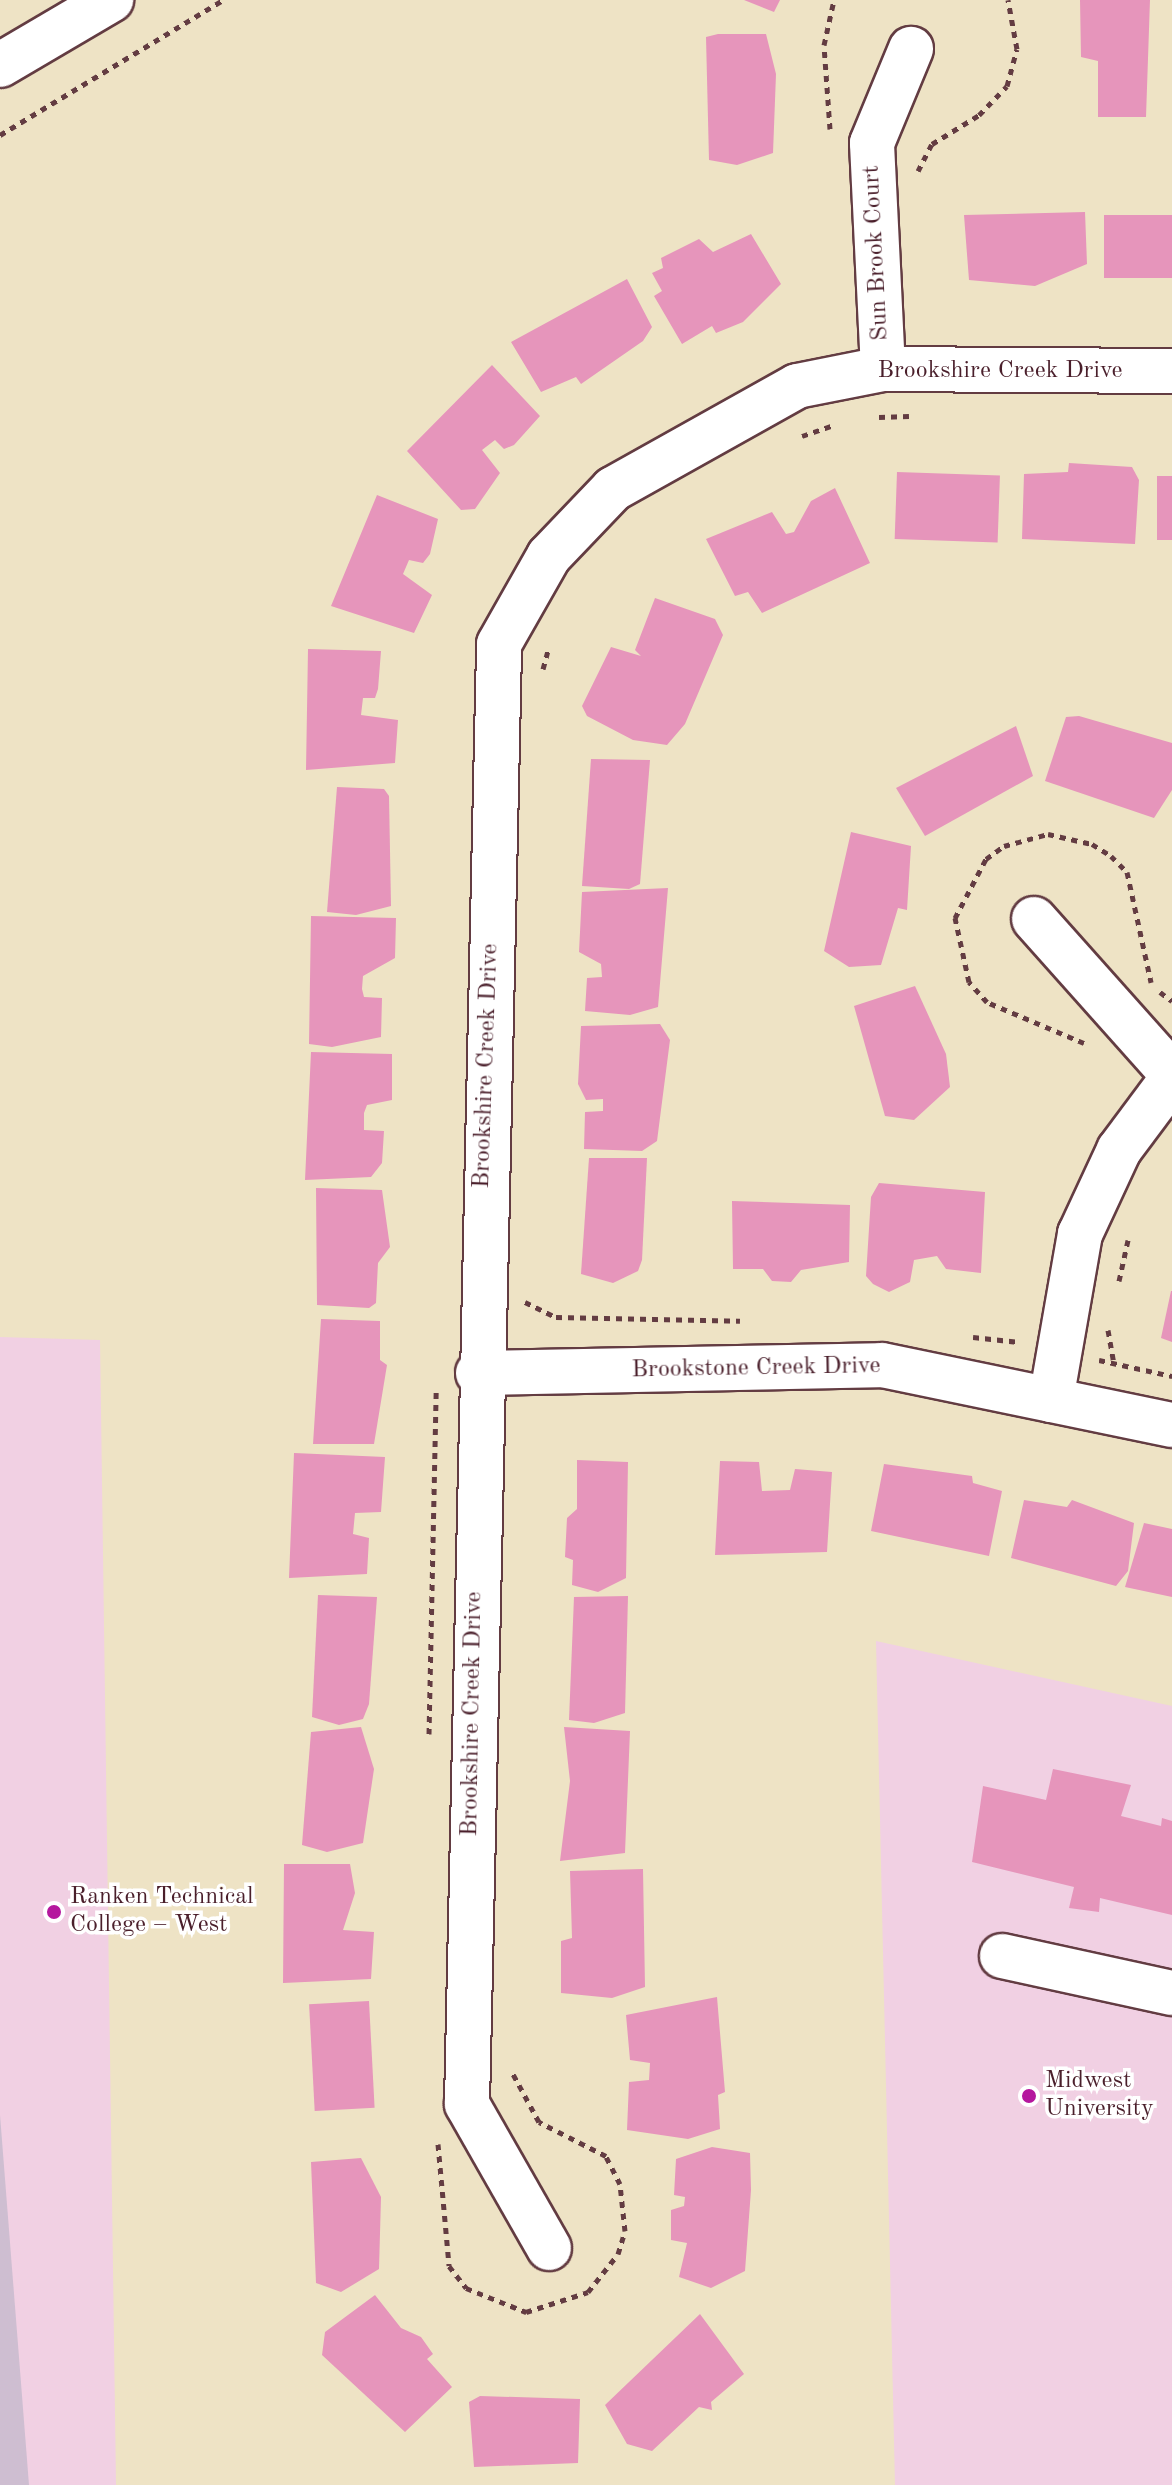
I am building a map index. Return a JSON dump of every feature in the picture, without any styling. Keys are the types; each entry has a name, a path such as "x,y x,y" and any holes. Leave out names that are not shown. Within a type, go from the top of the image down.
{"street":[{"path":"0,65 111,0"},
{"name":"Sun Brook Court","path":"883,369 872,143 911,49"},
{"name":"Brookshire Creek Drive","path":"549,2248 467,2104 478,1373 499,644 549,556 613,489 797,386 883,369 1172,371"},
{"path":"1034,919 1172,1076 1119,1150 1080,1234 1051,1400"},
{"name":"Brookstone Creek Drive","path":"478,1373 882,1365 1172,1425"},
{"path":"1002,1956 1172,1993"}],"path":[{"path":"0,135 223,0"},
{"path":"917,182 932,144 979,115 1007,86 1017,49 1008,0"},
{"path":"871,418 914,416"},
{"path":"794,439 847,421"},
{"path":"540,683 552,638"},
{"path":"1115,1299 1134,1222"},
{"path":"525,1302 526,1287"},
{"path":"1103,1411 1114,1363 1112,1314"}],"shaded area":[{"name":"Ranken Technical College – West","path":"0,1337 100,1340 116,2485 0,2485"},
{"name":"Midwest University","path":"876,1641 1172,1706 1172,2485 895,2485"},
{"path":"0,2115 29,2485 0,2485"}],"building":[{"path":"744,0 780,0 774,12"},
{"path":"1080,0 1150,0 1146,117 1098,117 1098,61 1081,57"},
{"path":"766,34 776,74 773,153 737,165 709,160 706,37"},
{"path":"1085,212 1087,264 1035,286 969,280 964,215"},
{"path":"1104,215 1172,215 1172,278 1104,278"},
{"path":"751,234 781,284 743,322 716,333 712,326 682,344 654,296 662,291 652,273 663,268 661,258 699,239 713,252"},
{"path":"627,279 652,327 643,341 581,384 576,377 541,392 511,342"},
{"path":"492,365 540,416 514,445 504,449 495,440 482,450 500,473 475,509 461,510 407,451"},
{"path":"1069,463 1132,467 1139,480 1135,544 1022,539 1024,474 1068,472"},
{"path":"897,472 1000,476 998,543 895,539"},
{"path":"1157,476 1172,476 1172,540 1157,540"},
{"path":"835,488 870,563 762,613 748,592 735,596 706,539 772,512 786,534 794,532 811,501"},
{"path":"377,495 438,519 430,554 423,563 409,560 403,574 432,595 414,633 331,606"},
{"path":"655,598 715,619 723,635 685,724 667,745 633,740 587,716 582,706 611,647 641,656 635,650"},
{"path":"308,649 381,651 378,689 375,698 363,698 361,715 398,720 395,763 306,770"},
{"path":"1079,716 1172,743 1172,790 1154,818 1045,781 1066,717"},
{"path":"1016,726 1033,776 925,836 896,788"},
{"path":"591,759 650,760 640,884 629,889 582,886"},
{"path":"337,787 384,789 389,796 391,906 356,915 327,912"},
{"path":"851,832 911,846 907,910 898,908 881,965 849,967 824,951"},
{"path":"668,888 658,1007 630,1015 585,1011 587,978 602,977 601,964 579,952 582,892"},
{"path":"311,916 396,918 395,958 363,976 364,997 382,998 381,1037 332,1047 309,1044"},
{"path":"915,986 946,1054 950,1087 914,1120 885,1116 854,1006"},
{"path":"660,1024 670,1040 657,1141 642,1151 584,1149 585,1112 603,1111 603,1099 586,1100 578,1084 581,1026"},
{"path":"311,1052 392,1054 392,1100 367,1105 364,1113 364,1130 384,1131 382,1163 371,1177 305,1180"},
{"path":"589,1158 647,1158 642,1260 638,1271 613,1283 581,1274"},
{"path":"879,1183 985,1192 981,1273 946,1269 937,1256 914,1260 910,1282 889,1292 873,1284 866,1276 871,1197"},
{"path":"316,1188 382,1190 390,1247 378,1263 376,1303 369,1308 317,1305"},
{"path":"732,1201 850,1205 849,1262 801,1270 791,1282 772,1281 763,1269 733,1269"},
{"path":"1172,1291 1172,1342 1161,1338"},
{"path":"321,1319 380,1321 380,1360 387,1365 374,1444 313,1444"},
{"path":"294,1453 385,1457 381,1512 355,1513 353,1534 369,1538 367,1574 289,1578"},
{"path":"577,1460 628,1462 626,1578 598,1592 572,1585 573,1560 565,1557 567,1518 577,1509"},
{"path":"720,1461 759,1462 762,1491 790,1490 795,1469 832,1472 827,1552 715,1555"},
{"path":"884,1464 972,1476 973,1483 1002,1491 989,1556 871,1531"},
{"path":"1024,1500 1067,1507 1072,1500 1134,1523 1128,1571 1116,1586 1011,1558"},
{"path":"1144,1523 1172,1529 1172,1597 1125,1587"},
{"path":"318,1595 377,1597 369,1704 363,1719 339,1725 312,1717"},
{"path":"628,1596 625,1713 594,1723 569,1720 574,1597"},
{"path":"361,1727 374,1769 363,1843 327,1852 302,1845 311,1732"},
{"path":"564,1727 630,1731 625,1853 560,1861 570,1781"},
{"path":"1053,1769 1131,1785 1121,1816 1161,1826 1162,1818 1172,1821 1172,1915 1100,1898 1099,1912 1069,1908 1074,1887 972,1862 983,1786 1046,1800"},
{"path":"284,1864 350,1864 355,1893 343,1930 374,1932 371,1979 283,1983"},
{"path":"643,1869 645,1987 612,1998 561,1993 561,1941 572,1938 570,1871"},
{"path":"717,1997 725,2092 718,2095 720,2129 688,2139 627,2130 629,2082 649,2080 650,2063 630,2060 626,2015"},
{"path":"369,2001 375,2108 315,2111 309,2004"},
{"path":"712,2147 750,2153 751,2190 745,2271 711,2288 679,2277 687,2243 671,2240 671,2210 684,2206 685,2197 674,2195 676,2159"},
{"path":"361,2158 381,2197 379,2269 341,2292 316,2283 311,2162"},
{"path":"375,2295 401,2328 421,2337 433,2354 427,2359 452,2387 405,2432 322,2355 325,2332"},
{"path":"700,2314 744,2374 711,2402 712,2410 699,2407 652,2451 627,2444 605,2405"},
{"path":"480,2396 580,2399 578,2463 474,2467 469,2402"}],"place":[{"name":"Ranken Technical College – West","path":"54,1912"},
{"name":"Midwest University","path":"1029,2096"}]}
